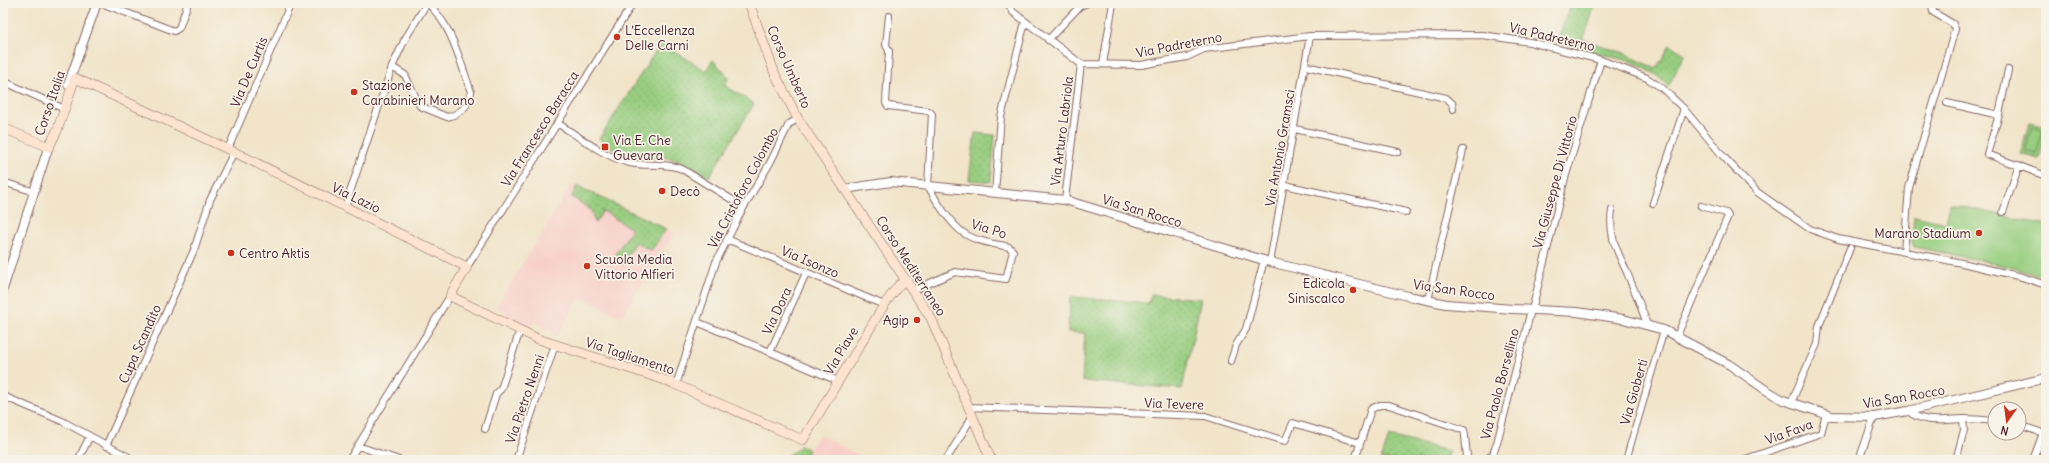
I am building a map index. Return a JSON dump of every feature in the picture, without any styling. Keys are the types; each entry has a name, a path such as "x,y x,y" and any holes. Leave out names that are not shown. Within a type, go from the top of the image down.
{"main road":[{"name":"Corso Umberto","path":"749,3 775,74 798,119"},
{"name":"Via Lazio","path":"75,78 231,151 467,267"},
{"name":"Corso Italia","path":"49,147 75,78"},
{"name":"Corso Mediterraneo","path":"798,119 844,189 914,290 931,318 989,458"},
{"path":"3,128 49,147"},
{"path":"450,296 467,267"},
{"name":"Via Piave","path":"803,440 884,305 899,285 907,280"},
{"name":"Via Tagliamento","path":"450,296 520,330 555,345 676,384 803,440"}],"street":[{"name":"Corso Italia","path":"3,289 35,192 60,107 76,66 97,3"},
{"path":"101,3 174,31 178,28 188,3"},
{"name":"Via De Curtis","path":"231,151 291,3"},
{"path":"345,207 392,67 405,39 427,3 436,11 448,30 472,92 470,101 462,111 447,118 424,109 415,98 405,75 392,67"},
{"name":"Via Francesco Baracca","path":"467,267 633,3"},
{"path":"1008,3 1013,12 1081,64"},
{"path":"1048,40 1080,6 1087,3"},
{"path":"1103,64 1113,3"},
{"path":"1904,252 1909,188 1955,29 1953,24 1933,12 1932,3"},
{"path":"889,16 886,45 890,51 886,103 888,106 929,111 932,114 928,185"},
{"path":"995,193 1000,117 1025,22"},
{"name":"Via Padreterno","path":"1081,64 1142,65 1187,57 1204,49 1310,36 1492,36 1530,42 1601,60 1647,78 1663,89 1684,109 1722,156 1757,192 1799,223 1819,234 2001,272 2046,285"},
{"name":"Via Antonio Gramsci","path":"1231,361 1236,345 1246,328 1267,261 1285,184 1310,36"},
{"name":"Via Giuseppe Di Vittorio","path":"1531,310 1565,178 1601,60"},
{"name":"Via Arturo Labriola","path":"1065,200 1081,64"},
{"name":"Corso Italia","path":"75,78 76,66"},
{"path":"1306,66 1446,98 1452,103 1453,109"},
{"path":"2008,70 1998,115 1987,154 2046,176"},
{"path":"3,81 60,107"},
{"path":"1947,103 1998,115"},
{"path":"1653,203 1684,109"},
{"name":"Via Cristoforo Colombo","path":"676,384 716,262 789,124 798,119"},
{"path":"557,123 619,160 632,164 672,165 682,169 744,207"},
{"path":"1294,130 1398,152"},
{"path":"1428,300 1463,150"},
{"name":"Cupa Scandito","path":"106,446 194,250 210,200 231,151"},
{"path":"2003,212 2018,165"},
{"path":"3,182 35,192"},
{"name":"Via San Rocco","path":"844,189 891,182 1065,200 1267,261 1446,304 1577,312 1624,319 1664,330 1677,336 1730,365 1766,390 1791,403 1832,416 1874,417 1908,411 2046,378"},
{"path":"1285,184 1406,212"},
{"name":"Via Po","path":"914,290 956,272 1006,279 1013,251 1009,247 964,234 940,206 928,185"},
{"path":"1677,336 1728,216 1726,213 1701,206"},
{"path":"1612,210 1611,226 1616,251 1629,277 1647,325"},
{"name":"Via Isonzo","path":"727,239 884,305"},
{"path":"1791,403 1817,344 1819,326 1850,248"},
{"name":"Via Dora","path":"697,322 770,352 806,273"},
{"path":"349,460 450,296"},
{"name":"Via Paolo Borsellino","path":"1486,460 1493,454 1497,443 1531,310"},
{"path":"485,429 496,394 501,389 520,330"},
{"name":"Via Gioberti","path":"1626,460 1664,330"},
{"name":"Via Pietro Nenni","path":"516,460 555,345"},
{"path":"770,352 838,381"},
{"path":"3,396 62,421 134,460"},
{"path":"1355,460 1371,409 1380,404 1388,405 1464,430 1467,442 1466,458 1468,460"},
{"name":"Via Tevere","path":"968,407 1205,416 1284,441 1293,423 1360,443"},
{"path":"1908,411 1915,418 1928,420 1963,419 1987,420"},
{"name":"Via Fava","path":"1743,460 1821,433 1825,418 1832,416"},
{"path":"1859,460 1874,417"},
{"path":"946,460 972,418"},
{"path":"1956,460 1964,430 1963,419"},
{"path":"2027,428 2044,433 2033,460"},
{"path":"78,460 90,436"},
{"path":"358,446 399,460"}],"shaded area":[{"name":"Scuola Media Vittorio Alfieri","path":"572,184 674,233 621,317 581,297 557,336 534,321 528,328 503,318 507,312 496,307"},
{"path":"819,434 867,460 803,460"}],"green space":[{"path":"1573,3 1588,3 1595,5 1584,38 1585,40 1624,53 1656,69 1670,45 1685,54 1668,87 1655,74 1633,62 1557,43 1565,18"},
{"path":"661,43 706,71 713,60 729,78 724,85 754,104 709,177 678,160 665,158 635,158 614,149 599,139"},
{"path":"2029,123 2046,127 2046,134 2039,159 2021,154"},
{"path":"2032,127 2043,130 2036,154 2025,151"},
{"path":"975,133 995,135 991,182 969,180"},
{"path":"577,186 666,229 651,251 636,242 622,264 613,258 632,229 603,211 595,223 591,210 572,197"},
{"name":"Marano Stadium","path":"1950,204 2046,225 2046,277 1989,262 1914,247 1912,242 1914,216 1946,223"},
{"path":"1151,295 1201,299 1182,389 1082,381 1085,333 1068,332 1070,300 1072,297 1149,303"},
{"path":"1389,436 1449,451 1447,460 1381,460"},
{"path":"801,446 809,450 803,460 782,460"}],"place":[{"name":"L’Eccellenza Delle Carni","path":"617,37"},
{"name":"Stazione Carabinieri Marano","path":"354,92"},
{"name":"Via E. Che Guevara","path":"605,147"},
{"name":"Decò","path":"662,191"},
{"name":"Marano Stadium","path":"1979,233"},
{"name":"Centro Aktis","path":"231,253"},
{"name":"Scuola Media Vittorio Alfieri","path":"587,266"},
{"name":"Edicola Siniscalco","path":"1353,290"},
{"name":"Agip","path":"917,320"}]}
